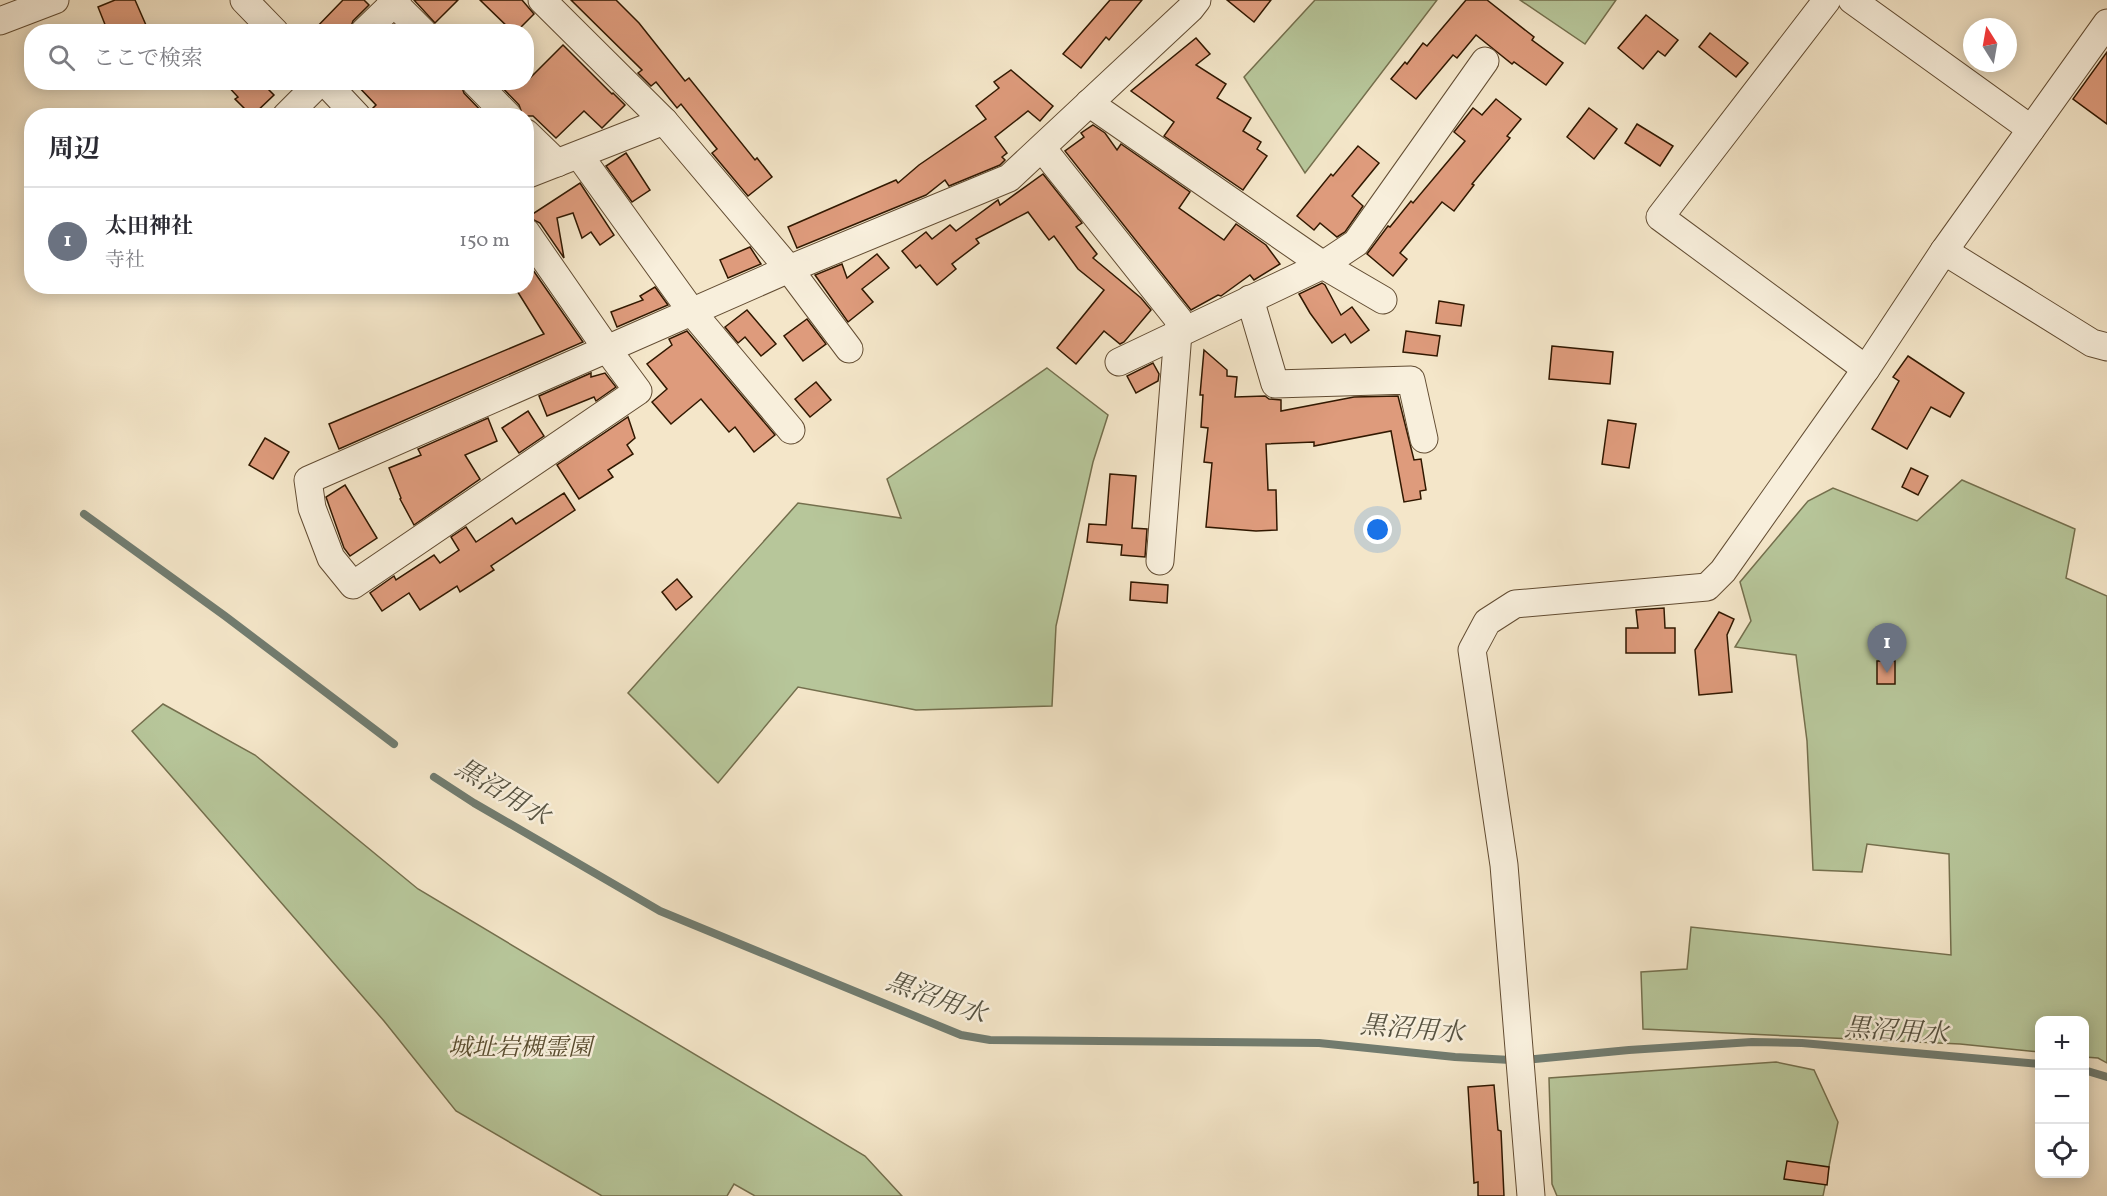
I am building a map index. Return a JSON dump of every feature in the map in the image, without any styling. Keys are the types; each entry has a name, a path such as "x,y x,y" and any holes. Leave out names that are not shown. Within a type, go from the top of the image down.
{"street":[{"path":"0,21 55,0"},
{"path":"244,0 267,24"},
{"path":"542,0 664,121 789,269 849,349"},
{"path":"1827,0 1660,217 1866,369"},
{"path":"1852,0 2031,129"},
{"path":"372,24 394,1 416,24"},
{"path":"534,244 607,349 638,391 353,585 331,558 312,508 308,480 607,349 692,312 789,269 1009,178 1190,3"},
{"path":"1530,1196 1504,865 1472,650 1487,622 1515,604 1707,587 1723,571 1866,369 1944,251 2107,23"},
{"path":"1119,362 1323,265 1356,243 1485,61"},
{"path":"294,108 312,90"},
{"path":"333,90 349,108"},
{"path":"483,90 500,108"},
{"path":"1089,103 1323,265 1383,300"},
{"path":"534,172 664,121"},
{"path":"534,139 568,159 692,312 792,430"},
{"path":"1042,148 1179,320 1160,561"},
{"path":"1944,251 2092,343 2107,347"},
{"path":"1250,299 1275,384 1411,380 1424,439"}],"green space":[{"path":"1315,0 1437,0 1305,173 1244,77"},
{"path":"1520,0 1616,0 1585,44"},
{"path":"1047,368 1108,415 1093,462 1056,626 1052,706 916,710 798,687 718,783 628,693 798,503 901,518 887,479"},
{"path":"1962,480 2075,529 2066,578 2107,596 2107,1063 2098,1058 2089,1057 2089,1016 2035,1016 2035,1052 1960,1044 1643,1029 1641,972 1687,969 1691,927 1951,955 1949,854 1867,844 1862,872 1813,870 1807,741 1796,655 1735,647 1751,621 1740,582 1808,501 1833,488 1917,521"},
{"name":"城址岩槻霊園","path":"163,704 255,755 418,889 865,1156 902,1196 755,1196 734,1184 727,1196 602,1196 456,1111 384,1021 132,731"},
{"path":"1776,1062 1814,1070 1838,1122 1823,1196 1557,1196 1552,1184 1549,1078"}],"building":[{"path":"115,0 135,0 146,24 105,24 98,7"},
{"path":"343,0 364,0 369,5 352,24 320,24"},
{"path":"414,0 458,0 435,23"},
{"path":"480,0 522,0 534,14 524,24 505,24"},
{"path":"571,0 616,0 639,23 685,81 689,78 755,160 757,158 772,177 748,196 712,153 717,149 681,104 677,108 656,82 651,86 638,73 642,70"},
{"path":"1110,0 1142,0 1109,40 1106,37 1081,68 1063,54"},
{"path":"1227,0 1271,0 1254,22"},
{"path":"1466,0 1487,0 1534,37 1532,40 1563,63 1546,85 1514,62 1512,64 1476,35 1457,58 1453,55 1416,99 1391,79 1405,62 1407,64 1423,43 1427,46"},
{"path":"1646,15 1678,40 1665,56 1658,51 1643,69 1618,48"},
{"path":"1710,33 1748,63 1736,77 1699,47"},
{"path":"1196,38 1210,54 1196,65 1226,84 1217,98 1251,118 1243,131 1261,142 1257,149 1267,156 1243,190 1164,136 1174,122 1131,91"},
{"path":"563,45 625,105 602,128 584,111 556,138 534,117 534,108 520,108 505,90 534,90 534,74"},
{"path":"2107,52 2107,124 2073,99"},
{"path":"1011,70 1053,106 1040,121 1028,111 995,137 1007,153 1002,157 1005,160 1000,165 949,186 945,180 926,195 797,248 788,227 896,180 898,183 919,165 986,119 976,106 999,88 994,82"},
{"path":"231,90 269,90 274,95 260,108 244,108 235,99 238,97"},
{"path":"362,90 463,90 478,108 373,108 376,105"},
{"path":"1496,99 1521,119 1507,136 1510,138 1472,184 1474,185 1454,211 1442,202 1400,253 1407,259 1393,276 1367,254 1388,226 1390,227 1411,201 1413,203 1465,141 1454,132 1473,108 1482,115"},
{"path":"1589,108 1617,129 1594,159 1567,137"},
{"path":"1637,124 1673,146 1660,166 1625,143"},
{"path":"1093,125 1105,133 1117,150 1121,144 1190,192 1179,208 1224,240 1236,224 1266,245 1280,264 1254,280 1250,275 1221,296 1218,295 1191,310 1065,151 1084,137 1081,133"},
{"path":"1358,146 1379,163 1352,196 1363,206 1345,232 1337,237 1320,223 1314,230 1297,216 1331,174 1333,176"},
{"path":"626,153 650,190 632,202 606,166"},
{"path":"1043,174 1082,223 1076,227 1097,254 1093,258 1141,298 1151,310 1120,344 1104,331 1076,364 1057,348 1104,290 1078,269 1054,236 1049,240 1028,212 976,239 979,243 952,264 956,269 937,285 920,265 916,268 902,251 926,232 932,239 950,225 956,231 998,200 1000,205"},
{"path":"580,183 614,235 600,245 591,232 582,238 573,213 557,218 564,258 540,223 534,220 534,213"},
{"path":"750,247 761,264 728,278 720,260"},
{"path":"877,254 889,268 862,289 873,302 848,322 815,275 842,264 847,278"},
{"path":"534,272 583,342 339,449 329,424 544,334 519,294 534,294"},
{"path":"1322,283 1341,315 1352,307 1369,330 1351,343 1345,334 1332,343 1299,294"},
{"path":"655,287 668,305 617,327 611,312 643,300 640,296"},
{"path":"1439,301 1464,305 1461,326 1436,323"},
{"path":"747,310 776,344 761,356 745,337 738,343 725,327"},
{"path":"807,319 826,344 803,361 784,336"},
{"path":"687,331 775,435 754,452 735,427 729,432 701,399 671,424 652,402 667,389 647,364 672,345 669,339"},
{"path":"1406,331 1440,336 1437,356 1403,352"},
{"path":"1552,346 1613,352 1610,384 1549,379"},
{"path":"1204,350 1227,370 1227,376 1237,377 1235,397 1265,396 1269,399 1281,400 1281,411 1354,397 1398,396 1414,460 1421,459 1426,490 1420,491 1421,499 1404,502 1391,431 1314,446 1314,442 1266,444 1268,490 1276,490 1277,530 1256,531 1206,527 1212,463 1204,462 1208,428 1201,427 1203,395 1200,395"},
{"path":"1908,356 1964,393 1950,417 1931,407 1907,449 1872,429 1899,381 1893,377"},
{"path":"1153,363 1159,374 1158,381 1136,393 1127,376"},
{"path":"591,373 591,377 605,373 616,387 596,401 594,397 547,416 539,396"},
{"path":"816,382 831,400 810,417 795,399"},
{"path":"528,411 544,436 519,453 502,428"},
{"path":"628,417 635,438 627,445 633,454 608,470 613,477 579,499 557,465"},
{"path":"488,418 497,441 465,455 480,479 414,525 400,499 389,468 421,455 418,449"},
{"path":"1608,420 1636,424 1629,468 1602,464"},
{"path":"265,438 289,452 273,479 249,465"},
{"path":"1911,468 1928,476 1918,495 1902,487"},
{"path":"1110,474 1136,476 1132,528 1147,529 1145,557 1121,555 1122,545 1087,542 1089,524 1106,525"},
{"path":"345,485 377,538 350,556 344,548 326,497"},
{"path":"564,493 575,510 491,566 494,570 460,592 457,586 420,610 409,593 382,611 370,593 394,576 396,580 434,555 440,563 459,550 451,537 466,527 476,542 512,518 516,524"},
{"path":"677,579 692,597 676,610 662,592"},
{"path":"1131,582 1168,585 1167,603 1130,600"},
{"path":"1664,608 1665,628 1675,628 1675,653 1626,653 1626,628 1638,628 1636,610"},
{"path":"1719,612 1734,619 1727,635 1732,692 1699,695 1695,650"},
{"path":"1877,661 1895,661 1895,684 1877,684"},
{"path":"1494,1085 1498,1130 1501,1131 1504,1196 1478,1196 1478,1182 1474,1183 1468,1087"},
{"path":"1787,1161 1829,1167 1827,1185 1784,1179"}],"waterway":[{"name":"黒沼用水","path":"84,514 225,616 394,744"},
{"name":"黒沼用水","path":"434,777 474,803 660,911 961,1035 990,1040 1319,1043 1455,1057 1511,1060"},
{"name":"黒沼用水","path":"1535,1059 1752,1042 1802,1043 2035,1064"},
{"name":"黒沼用水","path":"2089,1072 2107,1077"}],"place":[{"name":"太田神社","path":"1887,673"}]}
